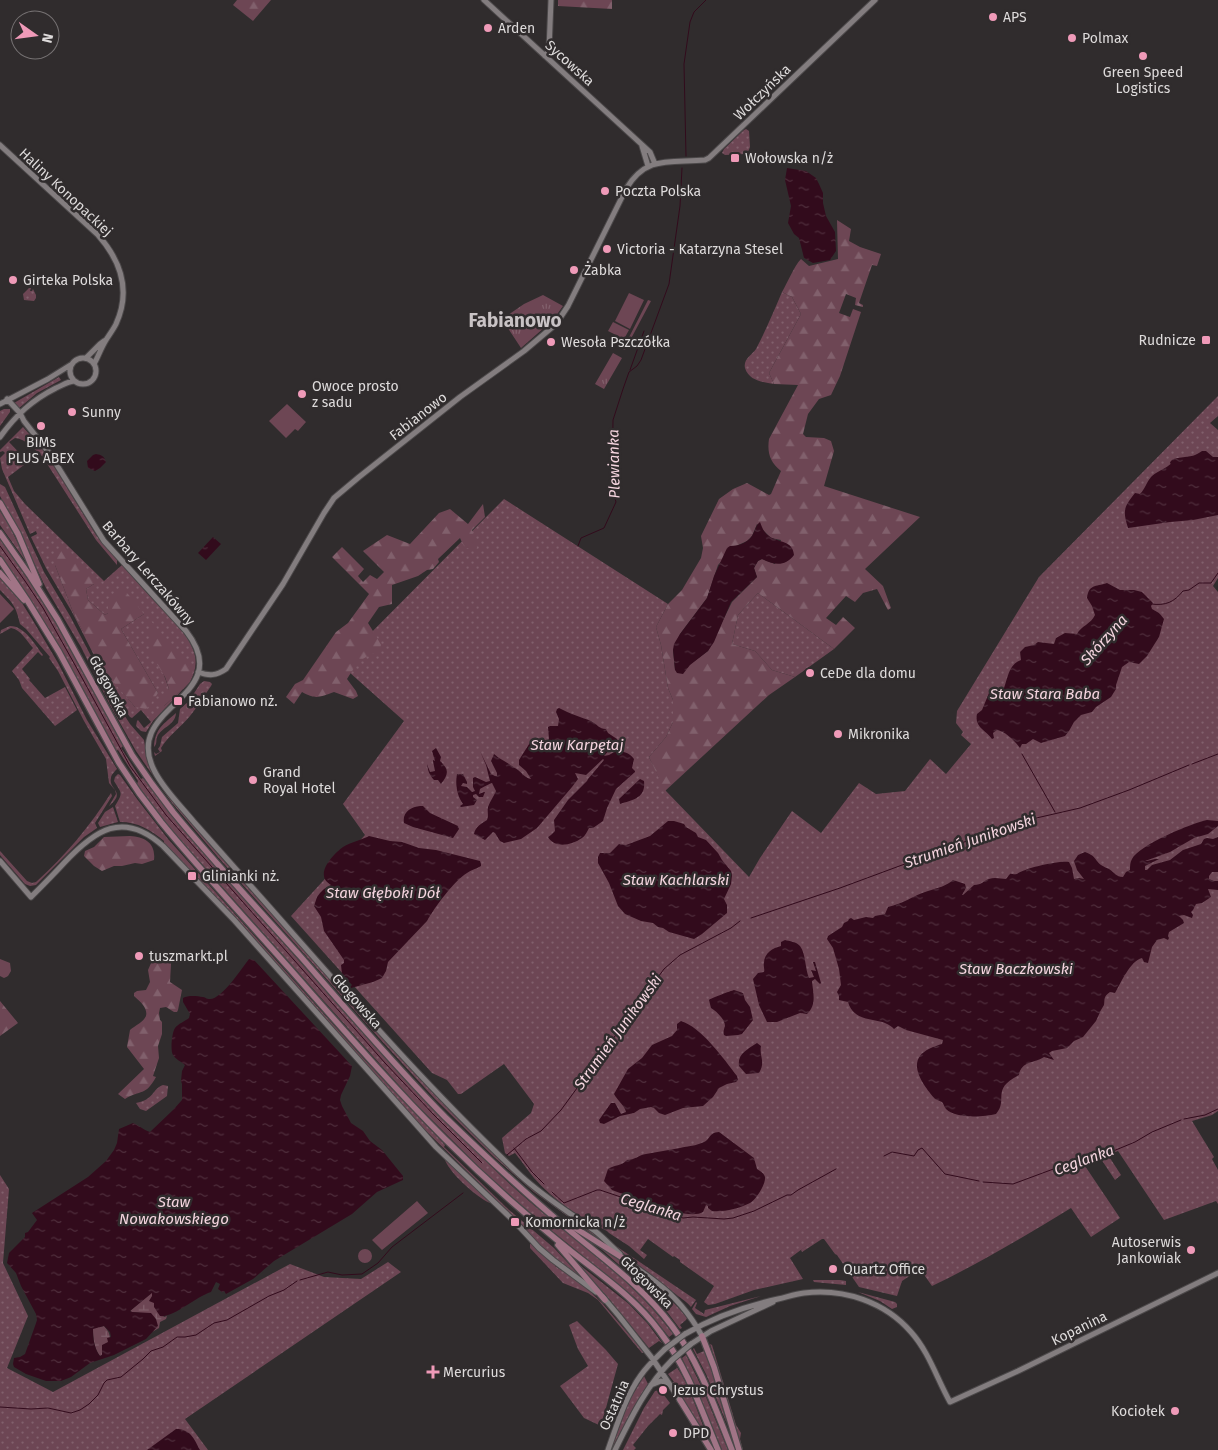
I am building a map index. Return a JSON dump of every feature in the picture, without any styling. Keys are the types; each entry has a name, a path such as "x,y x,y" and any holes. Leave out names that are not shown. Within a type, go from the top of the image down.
{"main road":[{"path":"0,503 18,534 42,593"},
{"name":"Głogowska","path":"0,533 42,593 125,742 147,777 173,812 408,1078 478,1149 549,1212 620,1271 668,1320 697,1368 732,1450"},
{"name":"Głogowska","path":"0,560 34,610 59,652 119,763 139,794 161,822 397,1089 472,1165 543,1229 631,1300 658,1328 682,1366 718,1450"},
{"path":"0,573 34,610"},
{"path":"549,1212 629,1262"},
{"path":"543,1229 573,1261 605,1300"},
{"path":"702,1336 714,1367 739,1450"},
{"path":"680,1400 711,1450"}],"street":[{"name":"Sycowska","path":"484,0 641,143 650,152 655,164"},
{"path":"545,56 549,50 551,0"},
{"name":"Wołczyńska","path":"648,166 709,158 875,0"},
{"path":"641,143 648,166"},
{"name":"Haliny Konopackiej","path":"0,145 98,235 116,259 122,280 122,301 116,323 94,364"},
{"name":"Fabianowo","path":"198,672 213,675 219,674 226,669 288,578 334,498 460,397 524,351 560,320 626,189 635,176 648,166"},
{"name":"Haliny Konopackiej","path":"86,358 105,341"},
{"path":"0,404 78,359 86,358 94,364 96,372 92,380 84,384 74,381 66,383 40,396 20,413 0,437"},
{"path":"72,364 70,374 74,381"},
{"name":"Barbary Lerczakówny","path":"7,399 20,413 24,422 50,454 104,541 191,638 198,655 198,672"},
{"path":"10,424 24,422"},
{"name":"Głogowska","path":"198,672 187,692 155,725 148,740 148,751 154,769 162,783 414,1070 522,1177 595,1232 629,1262 667,1291 686,1311 697,1327"},
{"path":"0,861 31,898 76,850 96,834 108,829 126,828 138,830 154,838 234,920 413,1122 550,1258 605,1300 654,1360 680,1400"},
{"name":"Kopanina","path":"780,1299 803,1293 834,1292 861,1298 882,1308 905,1326 922,1346 950,1402 1218,1274"},
{"path":"780,1299 702,1336 697,1327 750,1306 780,1299"},
{"name":"Ostatnia","path":"608,1450 633,1387 643,1372 665,1349 697,1327"},
{"name":"Ostatnia","path":"615,1450 649,1387 672,1360 702,1336"},
{"path":"649,1387 660,1382 669,1384"}],"green space":[{"path":"237,0 271,0 253,21 233,5"},
{"path":"558,0 612,0 612,9 558,6"},
{"path":"746,129 749,131 750,147 748,152 745,154 725,155 722,153 724,149"},
{"path":"837,220 851,229 849,241 881,254 877,266 872,265 859,303 863,307 855,305 856,298 846,294 839,313 850,317 853,309 861,312 840,376 831,395 819,399 808,414 803,434 806,437 824,438 831,441 834,451 824,486 920,517 865,569 883,586 891,608 888,610 877,589 863,593 855,602 846,596 826,618 836,625 843,617 855,628 834,649 758,593 738,615 732,644 755,651 772,670 795,677 769,695 665,791 649,757 666,737 673,722 673,700 668,688 656,627 668,604 682,590 701,558 703,548 701,536 719,499 733,489 747,483 769,495 771,494 781,471 770,457 768,449 769,439 798,385 774,384 769,373 801,314 792,297 782,292 801,259 809,266 838,259","holes":["757,524 771,538 781,540 775,564 762,559 758,561 754,568 757,577 732,602 708,651 689,665 675,670 673,650 680,634 707,598 718,565 736,546 747,541 752,536"]},
{"path":"31,288 30,291 33,289 36,295 34,301 24,300 23,294"},
{"path":"782,292 792,297 801,314 769,373 774,384 753,378 747,372 745,365 760,342"},
{"path":"629,293 644,300 630,329 615,321"},
{"path":"543,295 563,306 553,320 521,348 502,319 524,304"},
{"path":"648,300 651,301 625,350 623,349"},
{"path":"613,322 629,330 624,339 608,331"},
{"path":"613,353 622,358 604,389 595,384"},
{"path":"59,377 61,380 37,393 18,409 14,403"},
{"path":"1218,396 1218,416 1210,423 1218,430 1218,578 1213,586 1218,592 1218,1111 1212,1115 1192,1121 1214,1157 1212,1159 1218,1170 1218,1204 1216,1201 1164,1220 1118,1151 1108,1155 1121,1175 1115,1180 1101,1159 1085,1166 1120,1218 1091,1237 1071,1208 985,1259 932,1286 920,1269 902,1281 897,1296 859,1287 837,1255 822,1239 802,1252 801,1250 813,1241 790,1258 803,1279 754,1290 708,1305 704,1302 714,1286 680,1262 680,1260 648,1239 640,1250 647,1255 644,1259 629,1246 559,1201 534,1178 515,1153 509,1156 505,1153 502,1138 531,1113 534,1104 504,1064 461,1094 458,1094 447,1080 432,1073 291,916 365,835 343,804 404,721 340,664 504,499 668,604 656,627 668,688 673,700 673,722 666,737 649,757 666,791 749,877 792,811 821,833 859,783 876,794 905,791 930,759 946,774 971,744 961,735 963,732 956,723 957,711 1039,577"},
{"path":"287,404 306,422 298,431 295,429 286,438 269,421"},
{"path":"10,409 10,412 0,426 0,411"},
{"path":"23,427 45,452 96,535 117,560 117,565 96,540 42,456 26,442 15,438 9,442 28,462 8,477 14,491 104,581 122,565 190,642 196,663 190,682 153,721 146,732 141,731 136,726 137,721 144,728 151,722 141,710 132,718 124,709 46,568 31,537 37,534 36,531 30,534 2,469 0,458 5,453 3,451 0,452 0,450","holes":["55,565 94,584 86,589 88,600 105,615 108,613 144,614 121,629 158,693 135,707 120,689 73,612","149,625 183,689 164,706 169,689 149,634"]},
{"path":"0,484 5,487 44,572 70,616 112,696 130,724 144,740 152,774 173,802 369,1023 468,1129 530,1187 599,1239 534,1192 494,1157 435,1099 217,856 172,803 136,751 111,707 81,647 46,588 0,496"},
{"path":"483,504 485,517 472,530 477,548 465,548 460,538 438,559 439,562 433,569 392,585 392,604 379,607 368,623 381,644 380,651 360,661 347,679 358,696 353,699 334,692 315,697 302,692 294,704 286,697 295,684 303,680 336,632 348,623 369,594 332,557 342,547 364,569 358,576 363,582 370,575 377,579 384,572 363,551 387,535 410,544 439,513 450,509 468,524"},
{"path":"0,511 9,525 29,566 0,525"},
{"path":"0,539 55,622 123,746 121,748 141,779 143,778 202,850 407,1082 512,1186 631,1287 673,1334 669,1337 634,1297 512,1197 412,1100 169,827 137,784 138,781 118,750 116,751 52,634 0,555"},
{"path":"63,550 96,579 94,584 86,589 88,600 105,615 108,613 108,599 120,587 144,614 121,629 158,693 146,709 135,707 102,669 73,612 55,565 56,554"},
{"path":"0,577 22,603 32,619 58,663 87,720 117,769 112,776 111,782 117,794 109,806 116,794 109,783 106,759 50,657 20,624 13,605 0,590"},
{"path":"758,593 834,649 795,677 772,670 755,651 732,644 738,615"},
{"path":"0,594 14,609 0,623"},
{"path":"151,621 193,672 183,689 164,706 158,701 169,689 165,677 149,651 149,625"},
{"path":"10,626 20,629 25,633 43,655 38,652 22,669 29,680 45,698 65,687 77,710 55,726 22,688 12,671 33,648 15,629 11,628 0,634 1,630"},
{"path":"204,681 210,682 211,686 190,716 164,744 161,748 162,751 155,756 154,752 156,754 160,752 158,749 162,737 178,723 180,709 189,701"},
{"path":"176,713 174,720 158,735 154,747 158,731"},
{"path":"118,774 168,839 363,1058 445,1145 444,1147 508,1209 554,1248 582,1278 540,1245 424,1129 242,925 164,841 144,827 133,823 120,822 115,806 120,798 120,790 114,781"},
{"path":"111,793 112,796 95,823 97,828 84,837 36,885 30,886 25,884 0,855 0,851 27,881 36,882 76,840"},
{"path":"113,807 118,822 100,827 98,823 105,812"},
{"path":"130,836 145,840 151,845 154,860 142,864 114,866 102,871 84,856 85,851 94,847 104,837"},
{"path":"161,955 170,958 170,982 182,990 178,1010 174,1012 166,1007 160,1008 162,1034 158,1046 159,1058 153,1076 156,1077 146,1090 125,1099 118,1094 144,1069 127,1047 130,1030 143,1020 146,1014 146,1010 134,996 134,993 146,990 150,982 148,970 152,961"},
{"path":"0,959 10,963 11,971 4,978 0,976"},
{"path":"0,1001 18,1023 0,1036"},
{"path":"163,1085 168,1086 167,1096 146,1111 140,1109 136,1103 150,1097"},
{"path":"444,1157 490,1203 463,1183 450,1169"},
{"path":"0,1175 9,1189 3,1263 28,1316 7,1368 53,1392 290,1264 324,1277 361,1279 388,1262 401,1272 185,1419 208,1450 0,1450"},
{"path":"417,1201 428,1213 382,1250 372,1240"},
{"path":"591,1240 666,1295 687,1318 680,1325 682,1328 680,1329 642,1285"},
{"path":"610,1242 696,1300 691,1307 685,1301"},
{"path":"530,1244 555,1266 582,1284 603,1304 644,1352 642,1353 598,1300 588,1293 563,1283 530,1248"},
{"path":"365,1249 370,1251 372,1256 370,1261 365,1263 360,1261 358,1256 360,1251"},
{"path":"576,1262 629,1304 648,1324 662,1343 659,1341 649,1348"},
{"path":"813,1280 840,1280 846,1281 846,1285 814,1282"},
{"path":"152,1292 154,1303 164,1317 167,1316 166,1319 160,1322 159,1328 152,1332 157,1326 141,1313 130,1311"},
{"path":"858,1292 895,1302 897,1307 892,1309 880,1301"},
{"path":"761,1296 730,1306 706,1317 696,1314 692,1309 696,1302 695,1308 704,1314 705,1310"},
{"path":"577,1321 618,1364 601,1426 584,1418 560,1386 588,1366 578,1349 569,1325"},
{"path":"104,1326 110,1337 100,1356 94,1343 93,1328"},
{"path":"710,1344 712,1345 736,1425 741,1433 740,1439 743,1450 741,1450"},
{"path":"693,1349 697,1354 704,1351 704,1349 727,1424 706,1374"},
{"path":"686,1355 728,1450 722,1450 682,1358"},
{"path":"675,1365 680,1372 689,1389 707,1436 672,1383 674,1382 668,1374 677,1368"},
{"path":"644,1376 648,1384 611,1450 629,1401"},
{"path":"660,1390 670,1403 663,1410 662,1415 660,1414 648,1426 633,1445 636,1448 634,1450 623,1450 644,1408 655,1391"}],"water":[{"path":"787,168 806,171 816,178 819,184 823,193 826,216 835,232 836,251 830,260 813,263 804,258 799,238 794,234 788,223 791,206 785,180"},
{"path":"1206,451 1213,457 1218,457 1218,515 1128,528 1125,510 1135,493 1140,494 1151,477 1170,465 1172,460 1193,456"},
{"path":"96,454 102,456 106,462 95,471 88,468 87,461"},
{"path":"760,522 767,535 788,544 793,550 794,555 787,562 779,564 762,559 758,561 754,568 757,577 731,602 714,642 708,651 690,665 683,674 677,673 675,670 674,644 707,598 714,576 727,548 747,541"},
{"path":"213,537 221,544 206,560 198,553"},
{"name":"Staw Stara Baba","path":"1107,583 1120,590 1142,592 1153,603 1152,609 1164,619 1159,637 1147,656 1139,664 1129,662 1122,667 1116,689 1111,697 1092,712 1081,715 1065,736 1041,743 1033,739 1026,744 1022,744 1020,748 1010,737 997,730 993,733 994,738 992,739 977,722 977,714 982,710 989,693 999,688 1004,688 1010,671 1021,660 1020,652 1025,647 1038,642 1054,644 1056,638 1065,633 1077,634 1091,621 1095,615 1087,598 1089,590"},
{"name":"Staw Karpętaj","path":"559,708 606,729 608,733 617,739 617,745 611,748 604,756 619,751 628,754 634,759 632,768 635,772 616,789 603,821 593,828 589,828 582,838 569,844 555,843 548,837 555,831 554,820 568,800 587,781 603,759 586,775 575,773 578,779 572,787 537,828 521,839 504,843 493,832 485,840 474,834 477,827 487,820 488,807 496,791 492,783 480,789 479,794 485,792 483,797 479,797 476,794 473,795 477,800 474,805 461,807 463,804 457,790 457,774 463,774 467,782 467,784 463,783 461,786 467,787 472,792 475,791 473,778 475,777 486,782 490,781 480,751 491,774 497,776 491,761 494,754 525,777 531,779 519,765 519,760 531,741 547,743 549,739 548,727 558,726 559,719 556,712"},
{"path":"436,748 441,757 440,761 447,772 441,784 431,776 427,764 430,772 435,771 432,751"},
{"path":"640,779 644,781 641,795 620,804 619,799"},
{"path":"423,806 430,813 458,826 459,829 453,838 404,823 406,813"},
{"name":"Staw Baczkowski","path":"1207,820 1218,821 1218,826 1208,834 1194,838 1170,852 1145,861 1159,859 1145,866 1145,870 1152,865 1170,860 1183,850 1201,844 1204,839 1218,837 1218,872 1212,872 1209,879 1218,881 1218,890 1208,889 1211,897 1202,903 1196,904 1191,912 1192,918 1184,915 1179,916 1184,923 1169,932 1168,940 1164,938 1157,940 1152,947 1148,963 1144,962 1142,958 1134,963 1115,993 1110,992 1106,995 1104,1005 1096,1021 1083,1037 1074,1041 1067,1048 1049,1053 1054,1060 1044,1057 1022,1067 1019,1075 1010,1080 1002,1090 1000,1109 996,1114 963,1116 950,1112 928,1090 918,1073 917,1061 924,1052 942,1044 943,1040 898,1026 894,1029 883,1022 862,1017 851,1009 848,1002 839,1000 837,992 841,985 839,969 833,948 827,939 828,936 842,927 851,918 854,920 866,917 873,918 885,914 888,907 945,885 953,880 965,884 966,888 963,895 974,885 981,884 989,879 1006,879 1010,874 1017,874 1027,869 1050,863 1069,862 1074,879 1084,879 1077,870 1074,861 1078,855 1085,852 1093,856 1101,865 1123,877 1130,870 1132,859 1145,847 1190,825"},
{"name":"Staw Kachlarski","path":"668,821 684,824 696,833 698,837 706,840 718,853 732,875 731,884 724,899 727,905 727,913 694,939 669,932 653,923 641,921 625,914 618,906 609,883 598,863 600,853 610,853 619,844 626,845 650,836"},
{"name":"Staw Głęboki Dół","path":"369,836 480,861 481,866 467,873 450,888 427,921 388,962 382,978 351,988 352,985 342,974 341,965 344,963 344,960 324,931 321,917 314,906 320,893 331,885 325,880 324,876 325,868 330,860 343,847"},
{"path":"785,940 800,946 809,978 814,977 811,970 816,971 813,962 815,962 821,983 815,979 812,981 813,1003 807,1014 800,1013 777,1022 767,1022 759,1005 753,979 758,973 764,972 764,959 767,954 781,946 781,942"},
{"name":"Staw Nowakowskiego","path":"249,959 254,960 352,1066 350,1076 341,1095 342,1106 351,1123 363,1131 370,1141 382,1150 403,1176 403,1180 377,1192 352,1214 274,1261 253,1279 226,1294 218,1289 220,1284 216,1282 211,1292 172,1314 160,1316 154,1307 154,1303 149,1301 152,1293 130,1311 151,1313 156,1319 158,1326 146,1339 114,1355 90,1363 71,1377 61,1381 46,1381 26,1374 14,1367 14,1358 25,1354 37,1320 36,1314 16,1273 7,1263 9,1253 25,1237 25,1233 28,1232 37,1220 32,1213 88,1177 106,1161 117,1143 119,1129 133,1123 150,1132 182,1100 181,1081 185,1065 173,1055 172,1045 175,1028 189,1018 190,1014 183,1002 183,998 193,996 209,999 215,998 226,989","holes":["104,1326 110,1332 111,1337 107,1338 108,1342 102,1345 102,1355 100,1356 94,1343 93,1329"]},
{"path":"734,990 743,993 750,1007 753,1020 742,1034 726,1036 724,1035 724,1021 711,1008 709,1000"},
{"path":"681,1021 689,1024 712,1044 737,1076 738,1080 719,1088 703,1106 683,1108 665,1115 651,1107 620,1116 604,1124 600,1123 599,1120 611,1103 615,1103 621,1114 626,1112 614,1094 628,1069 642,1058 652,1045 672,1036 677,1030 677,1024"},
{"path":"757,1043 761,1046 761,1069 759,1073 746,1074 739,1066 741,1055"},
{"path":"719,1132 754,1158 757,1169 765,1177 764,1184 755,1199 745,1205 731,1210 712,1211 706,1205 703,1212 696,1214 674,1212 612,1190 604,1181 608,1169 627,1160 698,1144"},
{"path":"176,1429 189,1433 200,1450 147,1450"}],"waterway":[{"name":"Plewianka","path":"686,156 684,64 690,22 694,12 706,0"},
{"name":"Plewianka","path":"578,546 581,538 604,528 616,502 612,488 613,420 629,372 641,360 669,284 680,206 682,168"},
{"path":"630,370 644,331"},
{"path":"0,546 43,608 130,766 166,815 385,1063 482,1163"},
{"name":"Skórzyna","path":"1151,604 1169,602 1183,591 1189,590 1199,583 1211,583 1218,573"},
{"name":"Skórzyna","path":"1022,754 1055,812"},
{"name":"Strumień Junikowski","path":"1192,764 1218,754"},
{"name":"Strumień Junikowski","path":"751,918 840,888 1019,820 1032,819 1080,808 1189,765"},
{"name":"Strumień Junikowski","path":"507,1155 526,1139 541,1131 561,1110 664,969 680,955 731,928 740,921"},
{"name":"Ceglanka","path":"1184,1119 1205,1115 1218,1109"},
{"name":"Ceglanka","path":"983,1182 1013,1184 1075,1161 1106,1154 1181,1120"},
{"name":"Ceglanka","path":"514,1148 532,1172 544,1184"},
{"name":"Ceglanka","path":"884,1156 892,1152 914,1156 922,1148 945,1174 979,1181"},
{"name":"Ceglanka","path":"552,1192 564,1203 600,1190 683,1218 724,1219 754,1211 787,1195 791,1195 836,1169"},
{"name":"Strumień Junikowski","path":"300,1280 328,1272 342,1275 362,1274 378,1263 392,1247 463,1193"},
{"name":"Strumień Junikowski","path":"0,1407 48,1408 71,1413 80,1410 98,1395 107,1380 121,1377 151,1351 163,1347 177,1337 196,1335 214,1323 227,1320 269,1296 284,1290 297,1281"}],"place":[{"name":"APS","path":"993,17"},
{"name":"Arden","path":"488,28"},
{"name":"Polmax","path":"1072,38"},
{"name":"Green Speed Logistics","path":"1143,56"},
{"name":"Wołowska n/ż","path":"735,158"},
{"name":"Poczta Polska","path":"605,191"},
{"name":"Victoria - Katarzyna Stesel","path":"607,249"},
{"name":"Żabka","path":"574,270"},
{"name":"Girteka Polska","path":"13,280"},
{"name":"Rudnicze","path":"1206,340"},
{"name":"Wesoła Pszczółka","path":"551,342"},
{"name":"Owoce prosto z sadu","path":"302,394"},
{"name":"Sunny","path":"72,412"},
{"name":"BIMs PLUS ABEX","path":"41,426"},
{"name":"CeDe dla domu","path":"810,673"},
{"name":"Fabianowo nż.","path":"178,701"},
{"name":"Mikronika","path":"838,734"},
{"name":"Grand Royal Hotel","path":"253,780"},
{"name":"Glinianki nż.","path":"192,876"},
{"name":"tuszmarkt.pl","path":"139,956"},
{"name":"Komornicka n/ż","path":"515,1222"},
{"name":"Autoserwis Jankowiak","path":"1191,1250"},
{"name":"Quartz Office","path":"833,1269"},
{"name":"Mercurius","path":"433,1372"},
{"name":"Jezus Chrystus","path":"663,1390"},
{"name":"Kociołek","path":"1175,1411"},
{"name":"DPD","path":"673,1433"}],"district":[{"name":"Fabianowo","path":"515,320"}]}
